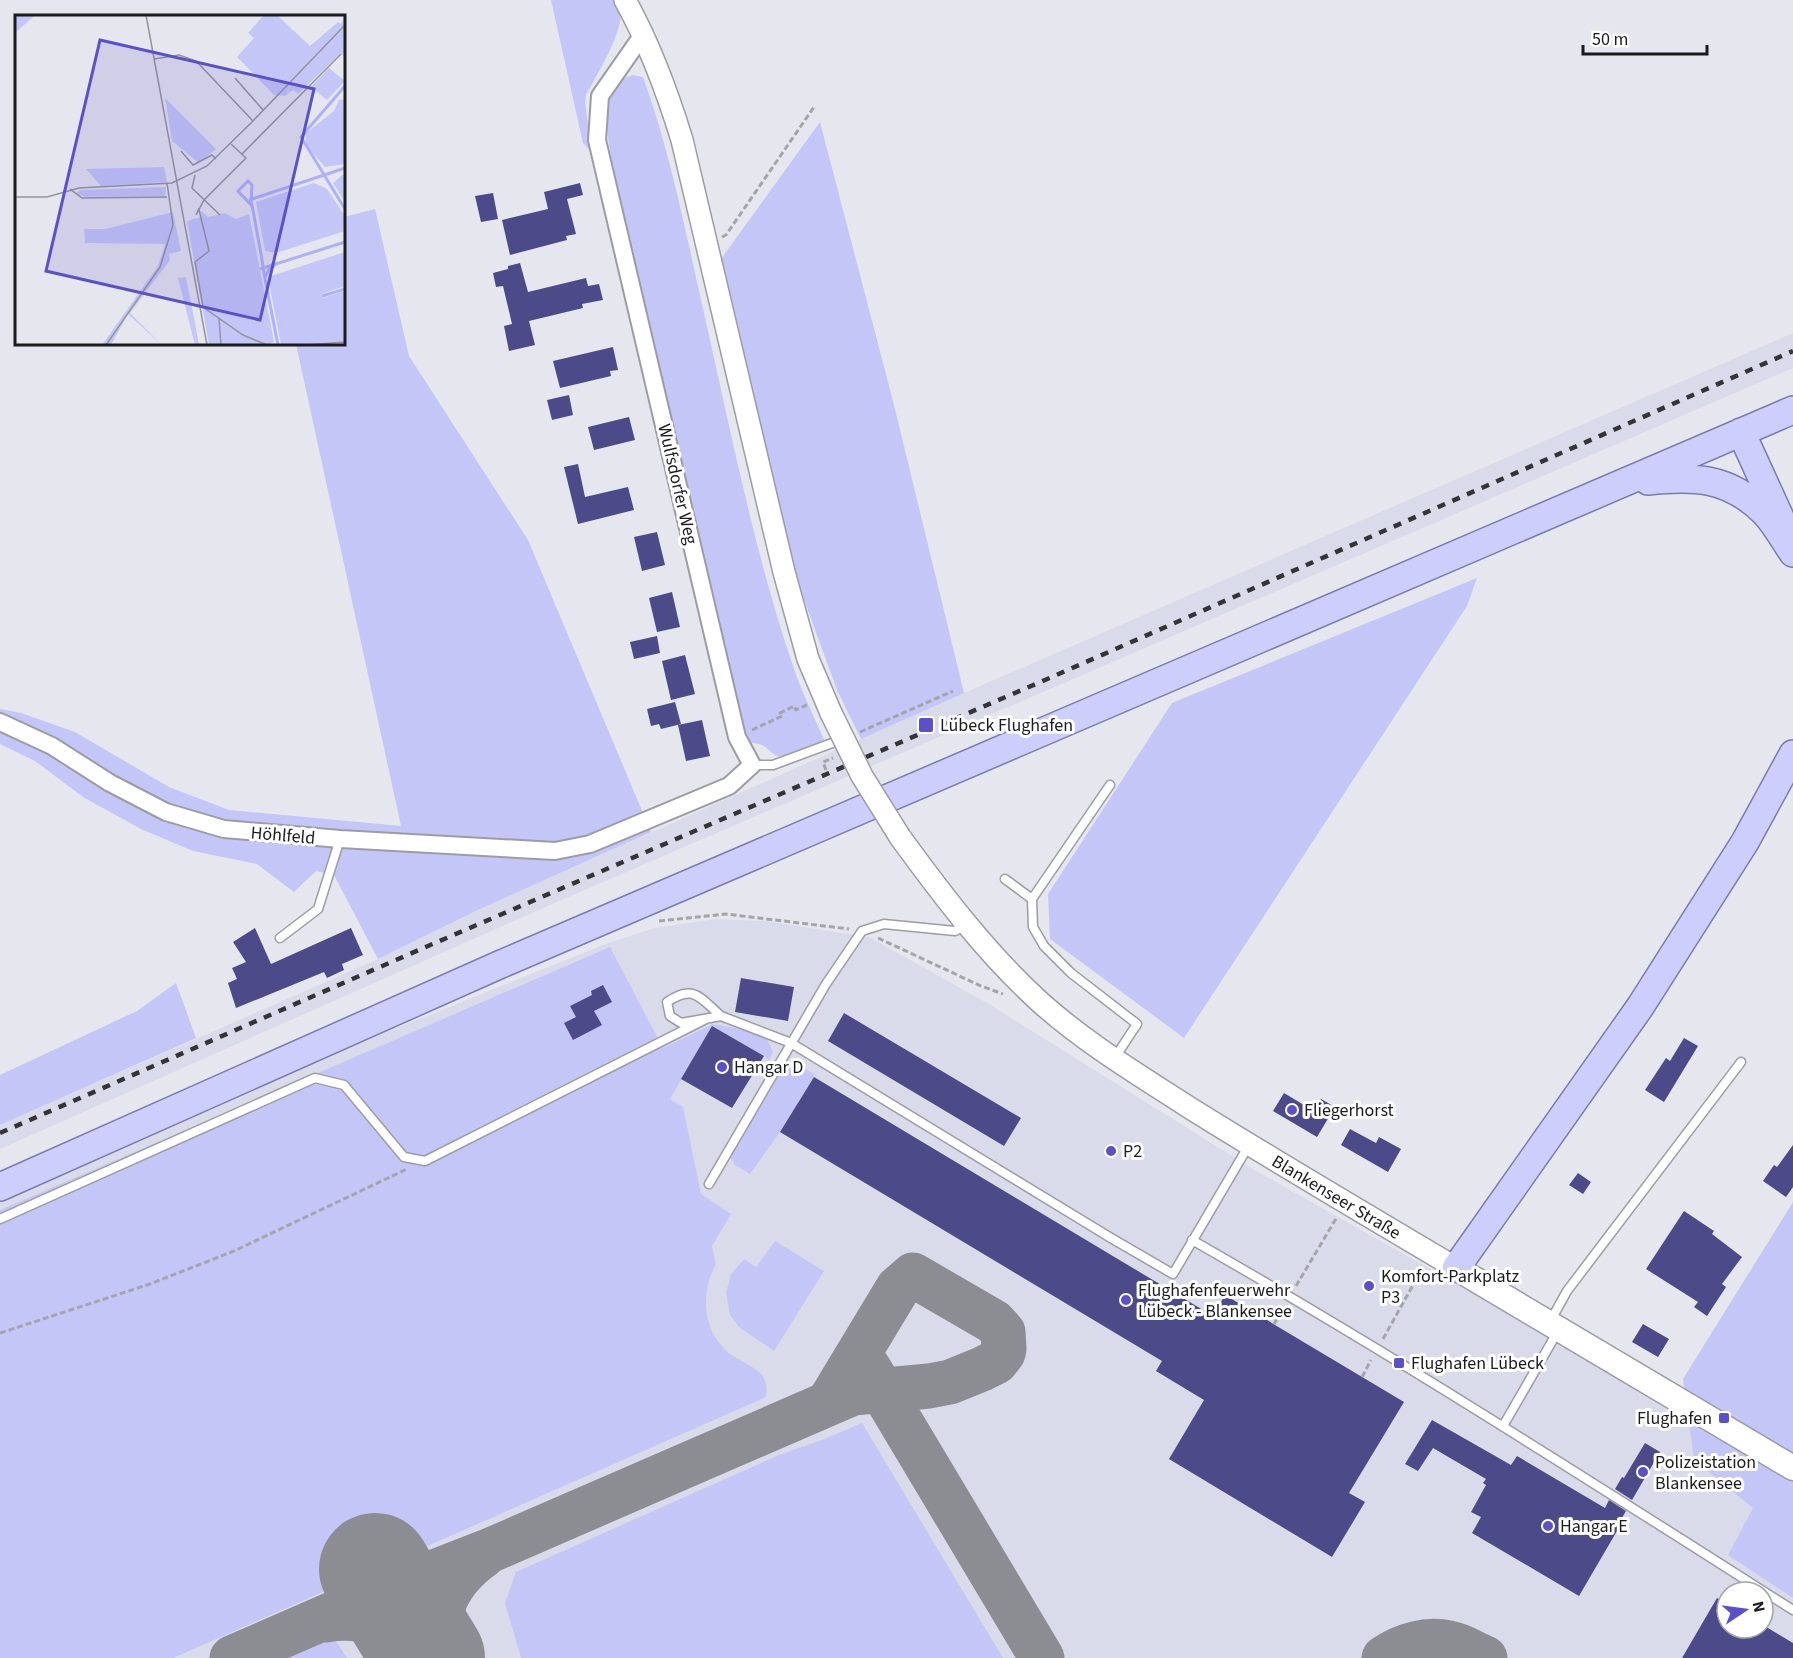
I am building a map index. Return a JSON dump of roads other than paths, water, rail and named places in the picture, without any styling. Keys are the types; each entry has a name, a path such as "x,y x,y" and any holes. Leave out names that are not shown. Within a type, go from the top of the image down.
{"main road":[{"path":"0,1187 499,965 1793,410"},
{"path":"1742,432 1793,548"},
{"path":"1623,484 1681,477 1717,482 1741,494 1764,512 1793,553"},
{"path":"1456,1268 1640,1007 1745,842 1793,753"},
{"name":"Blankenseer Straße","path":"1456,1268 1793,1468"}],"street":[{"path":"625,0 644,33"},
{"name":"Blankenseer Straße","path":"644,33 682,140 784,572 808,659 862,776 900,837 965,925 1042,1004 1113,1059 1249,1145 1456,1268"},
{"name":"Wulfsdorfer Weg","path":"644,33 600,96 597,140 737,737 752,765"},
{"name":"Höhlfeld","path":"0,722 52,746 110,783 166,812 224,830 340,839 555,851 590,844 729,786 752,765"}],"lane":[{"path":"752,765 773,765 850,736"},
{"path":"1110,785 1032,899 1033,927 1044,946 1071,973 1137,1024 1113,1059"},
{"path":"280,938 318,909 340,839"},
{"path":"1005,879 1032,899"},
{"path":"709,1184 826,984 862,931 884,924 955,932 965,925"},
{"path":"721,1016 681,1023 669,1016 667,1002 681,993 695,994 721,1016 791,1043 1173,1274 1249,1145"},
{"path":"0,1219 315,1078 344,1085 404,1157 425,1161 706,1019"},
{"path":"1503,1426 1555,1325 1568,1291 1741,1062"},
{"path":"1192,1240 1290,1296 1503,1426 1793,1610"}],"railway":[{"path":"0,1133 1045,680 1793,351"}],"place":[{"name":"Lübeck Flughafen","path":"926,725"},
{"name":"Hangar D","path":"722,1067"},
{"name":"Fliegerhorst","path":"1292,1110"},
{"name":"P2","path":"1111,1151"},
{"name":"Komfort-Parkplatz P3","path":"1369,1286"},
{"name":"Flughafenfeuerwehr Lübeck - Blankensee","path":"1126,1300"},
{"name":"Flughafen Lübeck","path":"1399,1363"},
{"name":"Flughafen","path":"1724,1418"},
{"name":"Polizeistation Blankensee","path":"1643,1472"},
{"name":"Hangar E","path":"1548,1526"}]}
